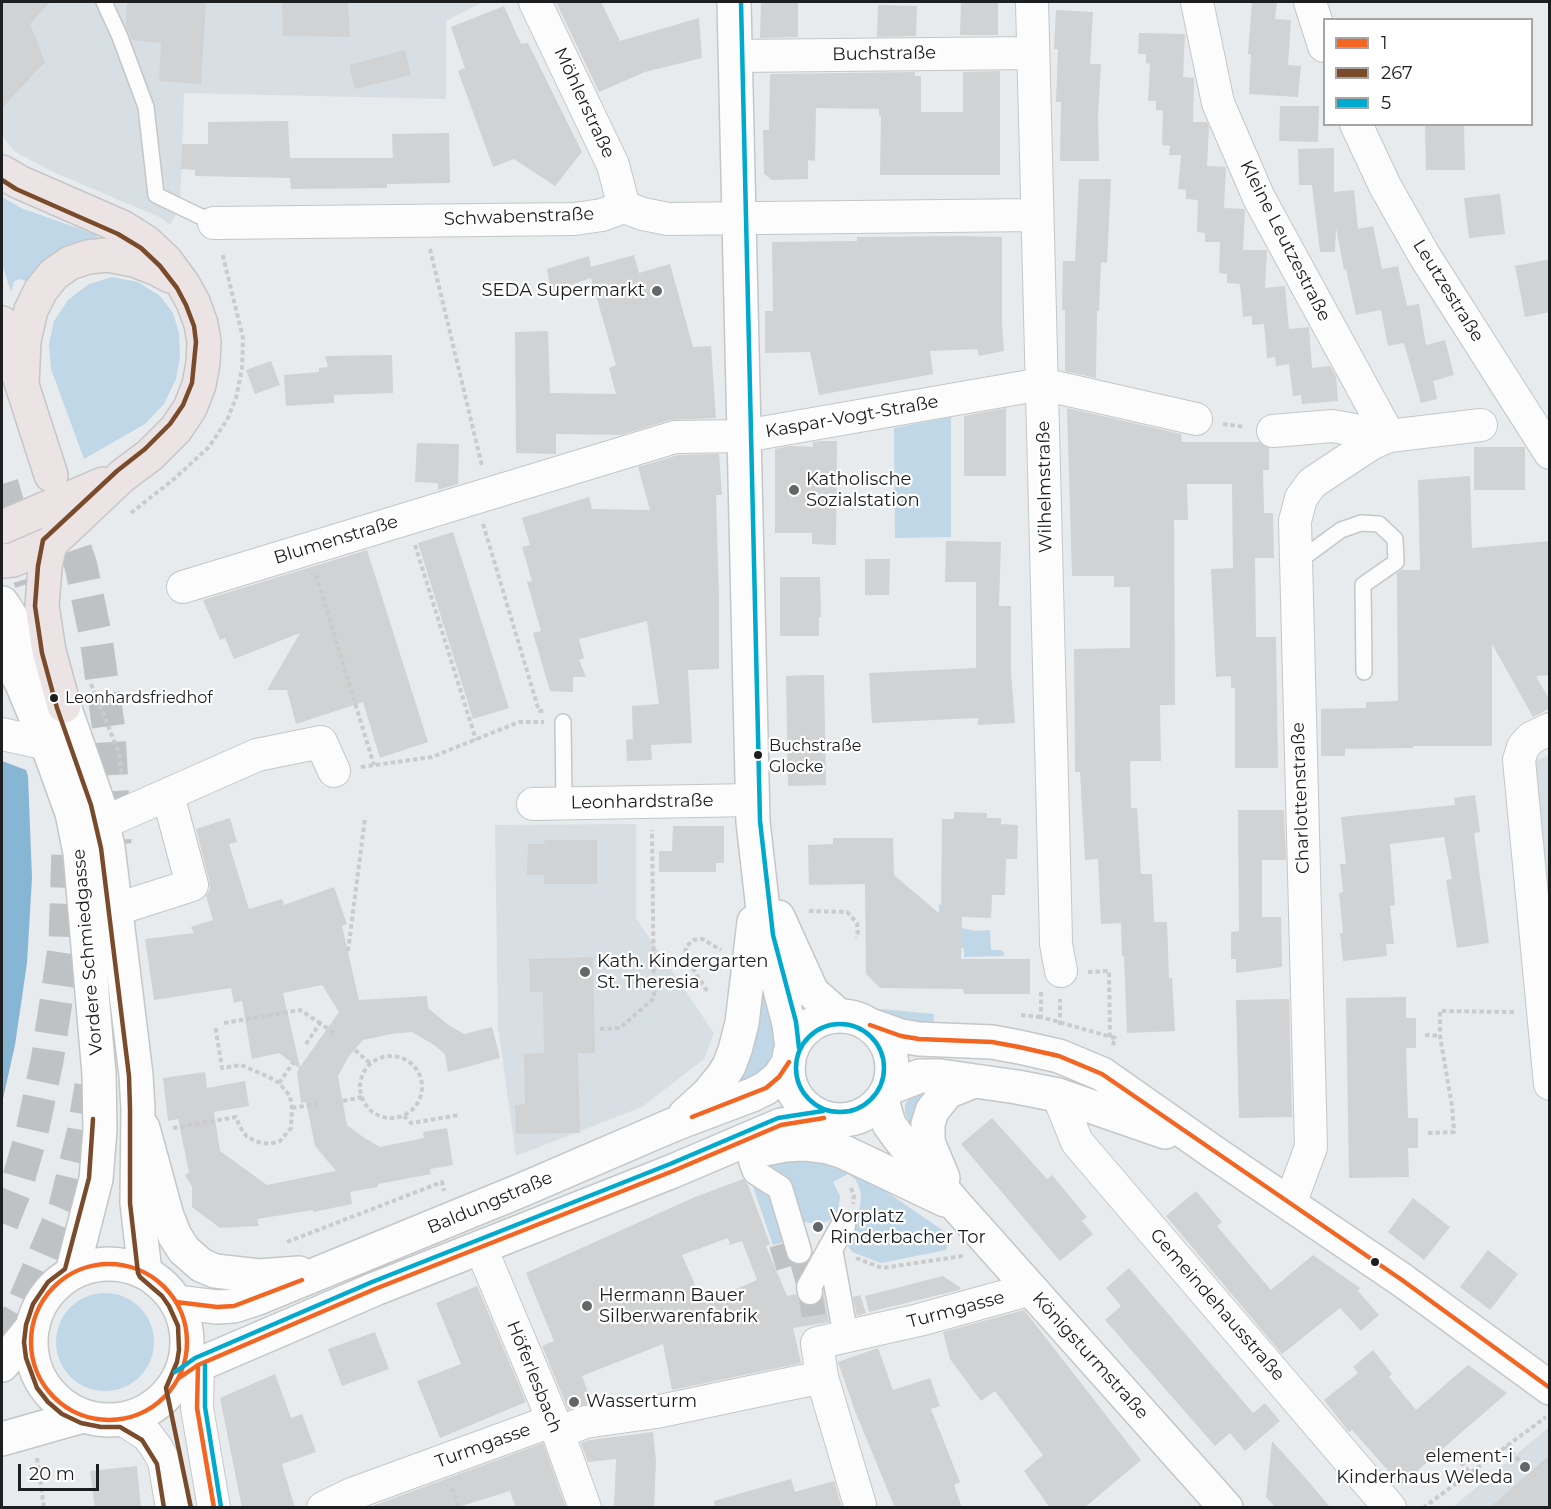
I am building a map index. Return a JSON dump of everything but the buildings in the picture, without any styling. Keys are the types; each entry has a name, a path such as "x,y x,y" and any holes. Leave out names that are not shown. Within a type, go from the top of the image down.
{"highway":[{"path":"2,172 19,182 122,227 146,242 160,255 183,284 201,324 204,342 199,385 190,408 176,429 50,544 13,560 2,561"},
{"path":"22,385 24,341 31,310 41,290 54,274 70,263 88,257 107,255 134,260 157,269 183,284"},
{"path":"2,322 51,475"},
{"path":"2,527 122,476"},
{"path":"50,544 45,567 43,620 64,706"}],"street":[{"name":"Möhlerstraße","path":"536,2 613,165 624,207"},
{"path":"734,2 752,800 757,867 766,936 789,1024 789,1076 793,1090 812,1112 833,1119 856,1118 870,1111 885,1094 920,1076 940,1076 974,1081 1058,1095 1157,1128 1216,1154"},
{"name":"Wilhelmstraße","path":"1032,2 1056,944 1061,971"},
{"name":"Kleine Leutzestraße","path":"1197,2 1218,103 1258,198 1389,436"},
{"path":"1310,2 1323,43"},
{"name":"Buchstraße","path":"735,56 1033,52"},
{"name":"Leutzestraße","path":"1357,126 1385,186 1424,255 1540,420 1550,453"},
{"name":"Schwabenstraße","path":"214,223 575,219 602,215 624,207"},
{"path":"624,207 668,219 1037,215"},
{"path":"1042,384 1196,419"},
{"name":"Kaspar-Vogt-Straße","path":"482,495 675,437 744,436 1042,384"},
{"path":"1273,431 1332,426 1389,436 1481,425"},
{"name":"Charlottenstraße","path":"1290,1204 1311,1147 1295,520 1301,498 1312,483 1371,444 1389,436"},
{"name":"Blumenstraße","path":"183,587 482,495"},
{"name":"Vordere Schmiedgasse","path":"2,603 36,655 64,706 98,803 108,847 133,1041 138,1109 137,1203 145,1272"},
{"name":"Vordere Schmiedgasse","path":"2,643 47,744 72,813 80,854 99,1074 100,1130 96,1179 72,1273"},
{"path":"2,734 47,744"},
{"path":"1540,734 1523,747 1520,760 1550,1084"},
{"path":"103,824 257,755 321,742 333,771"},
{"path":"117,909 192,885 168,795"},
{"name":"Leonhardstraße","path":"533,804 752,800"},
{"path":"757,867 805,980 815,996 839,1016"},
{"path":"675,1124 708,1094 722,1077 735,1050 742,1023 757,867"},
{"path":"790,1055 800,1036 811,1025 824,1018 839,1016 855,1018 870,1025 919,1039 992,1042 1059,1056 1102,1074 1402,1280 1550,1388"},
{"path":"870,1025 882,1037 890,1053 893,1070 885,1094"},
{"name":"Baldungstraße","path":"176,1302 234,1306 333,1268 766,1088 778,1077 790,1055"},
{"path":"955,1204 928,1142 928,1124 932,1111 947,1092 974,1081"},
{"name":"Königsturmstraße","path":"885,1094 890,1124 899,1138 1226,1508"},
{"name":"Gemeindehausstraße","path":"1058,1095 1077,1142 1390,1508"},
{"path":"138,1109 159,1195 171,1226 184,1250 201,1264 214,1271 259,1276 333,1268"},
{"name":"Baldungstraße","path":"183,1377 375,1289 674,1172 781,1125 833,1119"},
{"name":"Königsturmstraße","path":"833,1119 857,1125 955,1204"},
{"path":"674,1172 712,1166 745,1154 785,1145 816,1145 844,1152 955,1204"},
{"path":"751,1161 755,1172 780,1188 797,1243 830,1249"},
{"path":"810,1292 809,1287 843,1226"},
{"name":"Höferlesbach","path":"481,1248 556,1427 585,1508"},
{"path":"830,1249 822,1377 861,1507"},
{"path":"183,1377 159,1402 143,1413 122,1419 102,1420 83,1416 53,1397 36,1371 31,1342 33,1326 40,1307 54,1287 72,1273 105,1264 126,1266 145,1272 162,1285 176,1302 185,1324 187,1351 183,1377 199,1508"},
{"name":"Turmgasse","path":"826,1335 919,1320 1031,1290"},
{"path":"2,1365 33,1326"},
{"path":"183,1377 197,1408 214,1508"},
{"name":"Turmgasse","path":"323,1508 352,1494 546,1423 563,1431 585,1422 656,1412 822,1377"},
{"path":"2,1439 83,1416"},
{"path":"122,1419 147,1435 164,1461 172,1508"}],"lane":[{"path":"104,2 120,37 146,107 156,195 214,223"},
{"path":"1295,564 1341,530 1361,524 1379,524 1395,539 1396,562 1363,585 1364,672"},
{"path":"563,722 564,803"}],"path":[{"path":"333,771 432,757 519,722 563,722 563,711 539,711 482,495 423,220"},
{"path":"1196,419 1273,431"},
{"path":"406,519 476,740"},
{"path":"308,549 374,765"},
{"path":"600,1029 620,1028 654,998 652,801"},
{"path":"348,951 365,818"},
{"path":"802,911 847,912 857,923 856,938"},
{"path":"707,991 685,956 686,946 693,940 702,939 718,950 725,950"},
{"path":"1041,1017 1040,972 1109,971 1110,1037"},
{"path":"224,1023 300,1010 334,1033"},
{"path":"1428,1133 1454,1132 1440,1036 1440,1011 1543,1013"},
{"path":"1011,1013 1041,1017 1115,1038"},
{"path":"306,1044 320,1023"},
{"path":"165,1129 236,1117 247,1137 269,1144 280,1141 291,1128 290,1096 279,1083 241,1065 222,1068 215,1025"},
{"path":"1425,1035 1440,1036"},
{"path":"355,1050 371,1064"},
{"path":"394,1056 412,1064 422,1082 422,1093 412,1110 404,1116 383,1118 366,1106 360,1087 362,1077 371,1064 384,1057 394,1056"},
{"path":"279,1083 293,1064"},
{"path":"343,1101 362,1097"},
{"path":"292,1108 317,1104"},
{"path":"404,1116 411,1123 459,1115"},
{"path":"282,1245 442,1182"},
{"path":"445,1194 454,1190"},
{"path":"830,1249 882,1268 996,1250"},
{"path":"1423,1508 1550,1414"},
{"path":"32,1429 44,1508"},
{"path":"1506,1446 1526,1468"},
{"path":"1451,1451 1470,1473"}],"shaded area":[{"path":"2,2 483,2 446,21 446,99 184,93 180,206 170,225 159,217 51,171 14,151 2,136"},
{"path":"2,197 21,208 97,235 97,242 27,282 20,279 14,281 11,292 2,264"},
{"path":"112,277 138,282 160,296 173,313 179,333 180,357 176,379 164,404 145,424 84,459 51,369 49,344 54,321 68,300 89,284"},
{"path":"951,417 951,537 895,538 894,428"},
{"path":"1549,755 1549,1000 1530,764"},
{"name":"Kath. Kindergarten St. Theresia","path":"636,824 636,918 714,1033 704,1059 642,1107 516,1156 498,1027 495,825"},
{"path":"939,903 958,927 975,931 990,930 991,950 1001,950 1004,956 964,957 964,948 939,948"},
{"path":"763,985 774,1021 776,1048 771,1060 757,1079 725,1097"},
{"path":"881,1009 934,1014 933,1031 888,1015"},
{"path":"932,1089 917,1139 905,1113 905,1104 912,1096"},
{"path":"802,1153 855,1170 951,1236 946,1250 881,1263 852,1252 846,1243 846,1231 860,1207 861,1193 856,1180 848,1174 833,1182 840,1196 838,1212 829,1221 815,1224 801,1221 758,1169 775,1156"},
{"path":"750,1178 775,1190 791,1240 773,1245"},
{"path":"105,1293 115,1294 132,1301 146,1315 153,1332 153,1352 146,1369 132,1383 115,1390 105,1391 95,1390 78,1383 64,1369 57,1352 56,1342 57,1332 64,1315 78,1301 95,1294"},
{"name":"element-i Kinderhaus Weleda","path":"1549,1427 1549,1507 1453,1507"}],"water":[{"path":"2,761 26,770 28,776 32,878 27,963 15,1045 2,1103"}],"tunnel":[{"path":"2,484 31,583"},
{"path":"60,503 81,566 96,638 109,731 115,844"},
{"path":"2,1223 16,1188 32,1132 47,1061 65,942 68,848"},
{"path":"2,1343 20,1312 65,1207 83,1133 91,1086"},
{"path":"773,1259 799,1251 809,1287"},
{"path":"810,1292 815,1325"}],"transit line":[{"name":"5","path":"741,2 760,821 773,935 796,1022 799,1048"},
{"name":"267","path":"2,180 16,189 118,234 141,248 160,266 177,288 194,326 196,342 192,383 183,405 170,424 145,449 117,471 43,540 38,566 35,606 42,653 57,708 91,805 101,848 129,1076 130,1203 138,1273 162,1296 178,1326 177,1362 166,1388 191,1508"},
{"name":"5","path":"840,1024 865,1031 877,1043 884,1068 877,1093 865,1105 840,1112 815,1105 803,1093 796,1068 803,1043 815,1031 840,1024"},
{"name":"1","path":"870,1025 901,1036 919,1039 992,1042 1019,1047 1059,1056 1102,1074 1402,1280 1550,1388"},
{"name":"1","path":"692,1117 766,1088 779,1077 789,1062"},
{"name":"5","path":"175,1372 195,1358 372,1282 670,1164 778,1118 823,1111"},
{"name":"1","path":"179,1378 198,1365 375,1289 673,1171 781,1125 824,1118"},
{"name":"267","path":"93,1119 89,1178 65,1269 48,1282 33,1304 26,1325 24,1342 26,1358 37,1388 62,1414 81,1423 101,1427 120,1427 142,1440 157,1464 164,1508"},
{"name":"1","path":"109,1264 139,1270 164,1287 181,1312 187,1342 181,1372 164,1397 139,1414 109,1420 79,1414 54,1397 37,1372 31,1342 37,1312 54,1287 79,1270 109,1264"},
{"name":"1","path":"176,1302 217,1307 234,1306 302,1280"},
{"name":"1","path":"198,1365 197,1408 214,1508"},
{"name":"5","path":"205,1365 205,1407 221,1507"}],"place":[{"name":"SEDA Supermarkt","path":"657,291"},
{"name":"Katholische Sozialstation","path":"794,490"},
{"name":"Leonhardsfriedhof","path":"54,698"},
{"name":"Buchstraße Glocke","path":"758,755"},
{"name":"Kath. Kindergarten St. Theresia","path":"585,972"},
{"name":"Vorplatz Rinderbacher Tor","path":"818,1227"},
{"name":"Hermann Bauer Silberwarenfabrik","path":"587,1306"},
{"name":"Wasserturm","path":"574,1402"},
{"name":"element-i Kinderhaus Weleda","path":"1525,1467"}]}
